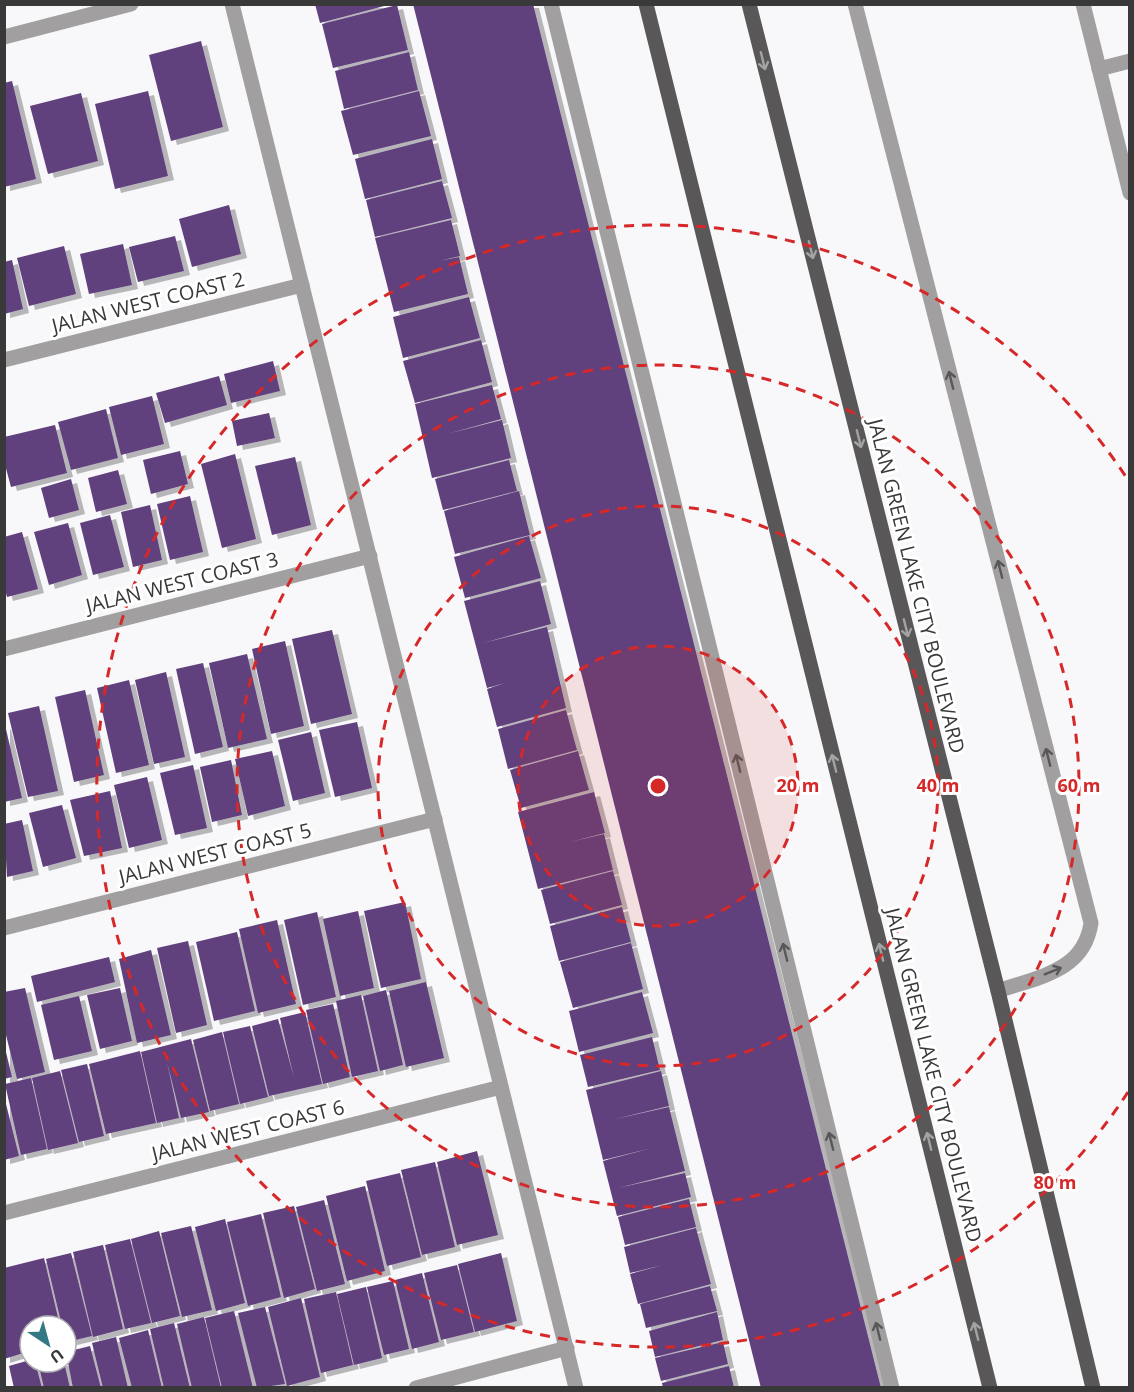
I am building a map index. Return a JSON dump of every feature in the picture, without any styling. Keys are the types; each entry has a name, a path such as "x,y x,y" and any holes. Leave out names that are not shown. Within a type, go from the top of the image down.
{"main road":[{"name":"JALAN GREEN LAKE CITY BOULEVARD","path":"646,4 990,1388"},
{"name":"JALAN GREEN LAKE CITY BOULEVARD","path":"749,4 998,991 1093,1388"}],"street":[{"path":"4,37 132,4"},
{"path":"232,4 576,1388"},
{"path":"551,4 892,1388"},
{"path":"855,4 1090,923 1088,940 1080,954 1069,964 998,991"},
{"path":"1083,4 1130,194"},
{"path":"1099,69 1130,61"},
{"name":"JALAN WEST COAST 2","path":"4,360 302,285"},
{"name":"JALAN WEST COAST 3","path":"4,649 370,556"},
{"name":"JALAN WEST COAST 5","path":"4,928 435,819"},
{"name":"JALAN WEST COAST 6","path":"4,1213 501,1087"},
{"path":"416,1388 567,1348"}],"building":[{"path":"315,4 388,4 388,5 320,23"},
{"path":"413,4 533,4 881,1388 761,1388"},
{"path":"397,5 408,50 333,68 322,24"},
{"path":"201,41 223,127 171,141 149,55"},
{"path":"409,52 418,90 344,109 335,71"},
{"path":"12,81 36,179 4,187 4,83"},
{"path":"148,91 168,176 115,189 95,104"},
{"path":"419,91 431,136 353,155 341,111"},
{"path":"81,93 98,161 48,174 30,106"},
{"path":"432,139 442,179 365,199 355,159"},
{"path":"442,181 452,218 375,237 366,200"},
{"path":"229,205 241,254 192,267 179,219"},
{"path":"451,220 460,256 439,261 459,257 468,294 394,312 375,238"},
{"path":"175,236 184,271 138,282 129,247"},
{"path":"123,244 132,285 89,294 80,254"},
{"path":"64,246 76,294 29,306 17,258"},
{"path":"12,260 23,309 4,314 4,262"},
{"path":"469,297 480,338 403,358 393,317"},
{"path":"481,340 492,382 415,403 403,361"},
{"path":"273,361 280,391 231,403 224,374"},
{"path":"219,376 227,405 165,423 156,393"},
{"path":"492,385 501,419 447,434 502,420 511,458 432,478 415,404"},
{"path":"152,396 164,444 121,455 109,407"},
{"path":"106,409 118,458 71,470 58,422"},
{"path":"269,413 275,438 237,446 232,421"},
{"path":"55,425 67,473 11,487 4,461 4,437"},
{"path":"180,451 188,484 151,494 143,460"},
{"path":"235,454 256,539 222,548 201,464"},
{"path":"295,457 311,525 272,535 255,466"},
{"path":"509,460 517,491 443,510 435,479"},
{"path":"118,470 127,504 96,512 88,478"},
{"path":"71,479 79,510 49,518 41,488"},
{"path":"519,491 530,535 455,554 444,511"},
{"path":"190,496 203,552 170,560 157,504"},
{"path":"150,505 162,560 133,567 121,512"},
{"path":"110,515 124,567 93,575 80,523"},
{"path":"68,523 82,575 49,585 34,532"},
{"path":"22,532 38,589 7,597 4,586 4,537"},
{"path":"529,536 541,578 465,598 454,557"},
{"path":"540,581 551,624 483,643 547,627 566,708 497,727 487,689 505,683 487,688 464,601"},
{"path":"332,630 352,714 311,724 292,639"},
{"path":"285,641 304,726 271,734 252,649"},
{"path":"247,654 267,739 228,748 209,663"},
{"path":"203,663 223,747 195,754 176,669"},
{"path":"166,672 185,757 154,764 135,680"},
{"path":"129,680 149,765 116,773 97,688"},
{"path":"85,690 104,775 74,782 55,697"},
{"path":"39,706 58,791 28,797 8,713"},
{"path":"566,710 577,750 508,769 498,729"},
{"path":"357,722 372,788 335,797 319,730"},
{"path":"4,726 22,798 4,802"},
{"path":"311,732 325,793 293,801 278,740"},
{"path":"272,751 285,806 248,816 235,759"},
{"path":"578,751 589,790 521,808 510,770"},
{"path":"231,760 242,815 212,822 200,767"},
{"path":"193,765 207,828 175,835 160,773"},
{"path":"147,777 162,840 129,848 114,785"},
{"path":"110,791 122,848 84,856 70,800"},
{"path":"594,792 605,833 570,842 604,834 613,870 538,889 518,812"},
{"path":"62,805 76,858 43,867 29,813"},
{"path":"22,820 33,871 7,877 4,824"},
{"path":"613,871 622,905 550,924 541,890"},
{"path":"405,902 421,979 381,988 364,911"},
{"path":"622,907 631,942 559,961 550,926"},
{"path":"358,911 374,988 340,996 323,919"},
{"path":"317,912 336,997 303,1005 284,920"},
{"path":"277,920 296,1004 258,1013 239,929"},
{"path":"237,932 255,1011 214,1021 196,942"},
{"path":"188,941 207,1025 176,1033 157,948"},
{"path":"631,943 643,989 573,1008 560,962"},
{"path":"151,950 171,1035 137,1043 119,959"},
{"path":"109,957 115,982 37,1002 31,976"},
{"path":"426,982 444,1058 406,1067 389,991"},
{"path":"25,988 45,1072 17,1079 4,1027 4,992"},
{"path":"120,988 132,1041 100,1049 87,995"},
{"path":"386,990 403,1065 380,1071 363,996"},
{"path":"642,992 653,1033 579,1052 569,1011"},
{"path":"361,995 378,1071 352,1077 336,1001"},
{"path":"79,996 92,1051 54,1060 41,1005"},
{"path":"333,1004 350,1077 323,1084 306,1010"},
{"path":"305,1012 322,1084 269,1096 252,1026 278,1019 294,1078 280,1018"},
{"path":"250,1026 268,1097 240,1104 223,1032"},
{"path":"222,1032 239,1104 210,1111 193,1040"},
{"path":"652,1037 660,1070 588,1087 580,1055"},
{"path":"191,1039 209,1112 181,1118 167,1062 179,1118 157,1123 141,1052"},
{"path":"4,1049 12,1077 4,1079"},
{"path":"140,1051 156,1123 106,1134 89,1064"},
{"path":"87,1064 104,1136 79,1142 61,1070"},
{"path":"60,1071 78,1143 48,1150 32,1078"},
{"path":"661,1071 669,1106 611,1120 669,1107 685,1171 618,1188 685,1173 691,1197 617,1216 603,1161 652,1148 603,1160 586,1090"},
{"path":"31,1078 47,1149 21,1155 5,1084"},
{"path":"4,1096 19,1156 4,1160"},
{"path":"477,1151 498,1235 457,1245 437,1162"},
{"path":"435,1162 455,1247 422,1255 401,1170"},
{"path":"400,1173 421,1257 387,1266 366,1181"},
{"path":"365,1186 385,1271 347,1281 326,1196"},
{"path":"689,1199 696,1227 625,1245 618,1217"},
{"path":"324,1200 345,1284 317,1291 296,1207"},
{"path":"294,1206 315,1289 284,1298 263,1213"},
{"path":"261,1214 281,1297 248,1306 227,1222"},
{"path":"225,1219 245,1303 216,1311 195,1227"},
{"path":"191,1226 212,1310 182,1317 161,1233"},
{"path":"696,1228 711,1284 638,1304 630,1274 663,1265 630,1273 624,1247"},
{"path":"159,1231 180,1316 152,1323 131,1239"},
{"path":"130,1239 151,1323 125,1329 105,1245"},
{"path":"103,1245 123,1329 93,1337 73,1252"},
{"path":"71,1253 92,1336 78,1339 78,1314 59,1314 46,1259"},
{"path":"501,1253 517,1321 475,1332 458,1264"},
{"path":"44,1258 57,1314 18,1314 18,1355 4,1359 4,1268"},
{"path":"457,1265 474,1332 441,1340 424,1273"},
{"path":"422,1273 439,1342 412,1349 395,1280"},
{"path":"393,1281 409,1349 384,1355 367,1287"},
{"path":"710,1286 717,1311 646,1328 640,1304"},
{"path":"366,1287 382,1358 354,1365 337,1294"},
{"path":"336,1292 353,1365 321,1373 304,1299"},
{"path":"301,1298 320,1377 287,1386 268,1307"},
{"path":"265,1307 285,1384 257,1388 238,1313"},
{"path":"234,1311 253,1388 222,1388 205,1318"},
{"path":"717,1312 723,1340 655,1357 649,1331"},
{"path":"204,1317 221,1388 192,1388 177,1324"},
{"path":"174,1323 190,1388 164,1388 150,1329"},
{"path":"148,1330 162,1388 132,1388 119,1338"},
{"path":"116,1337 128,1388 103,1388 92,1343"},
{"path":"723,1342 728,1364 661,1381 655,1358"},
{"path":"90,1346 101,1388 73,1388 70,1374 78,1374 78,1349"},
{"path":"18,1363 18,1374 38,1374 42,1388 14,1388 9,1366"},
{"path":"729,1366 734,1388 663,1388 662,1383"},
{"path":"41,1374 67,1374 70,1388 44,1388"}]}
